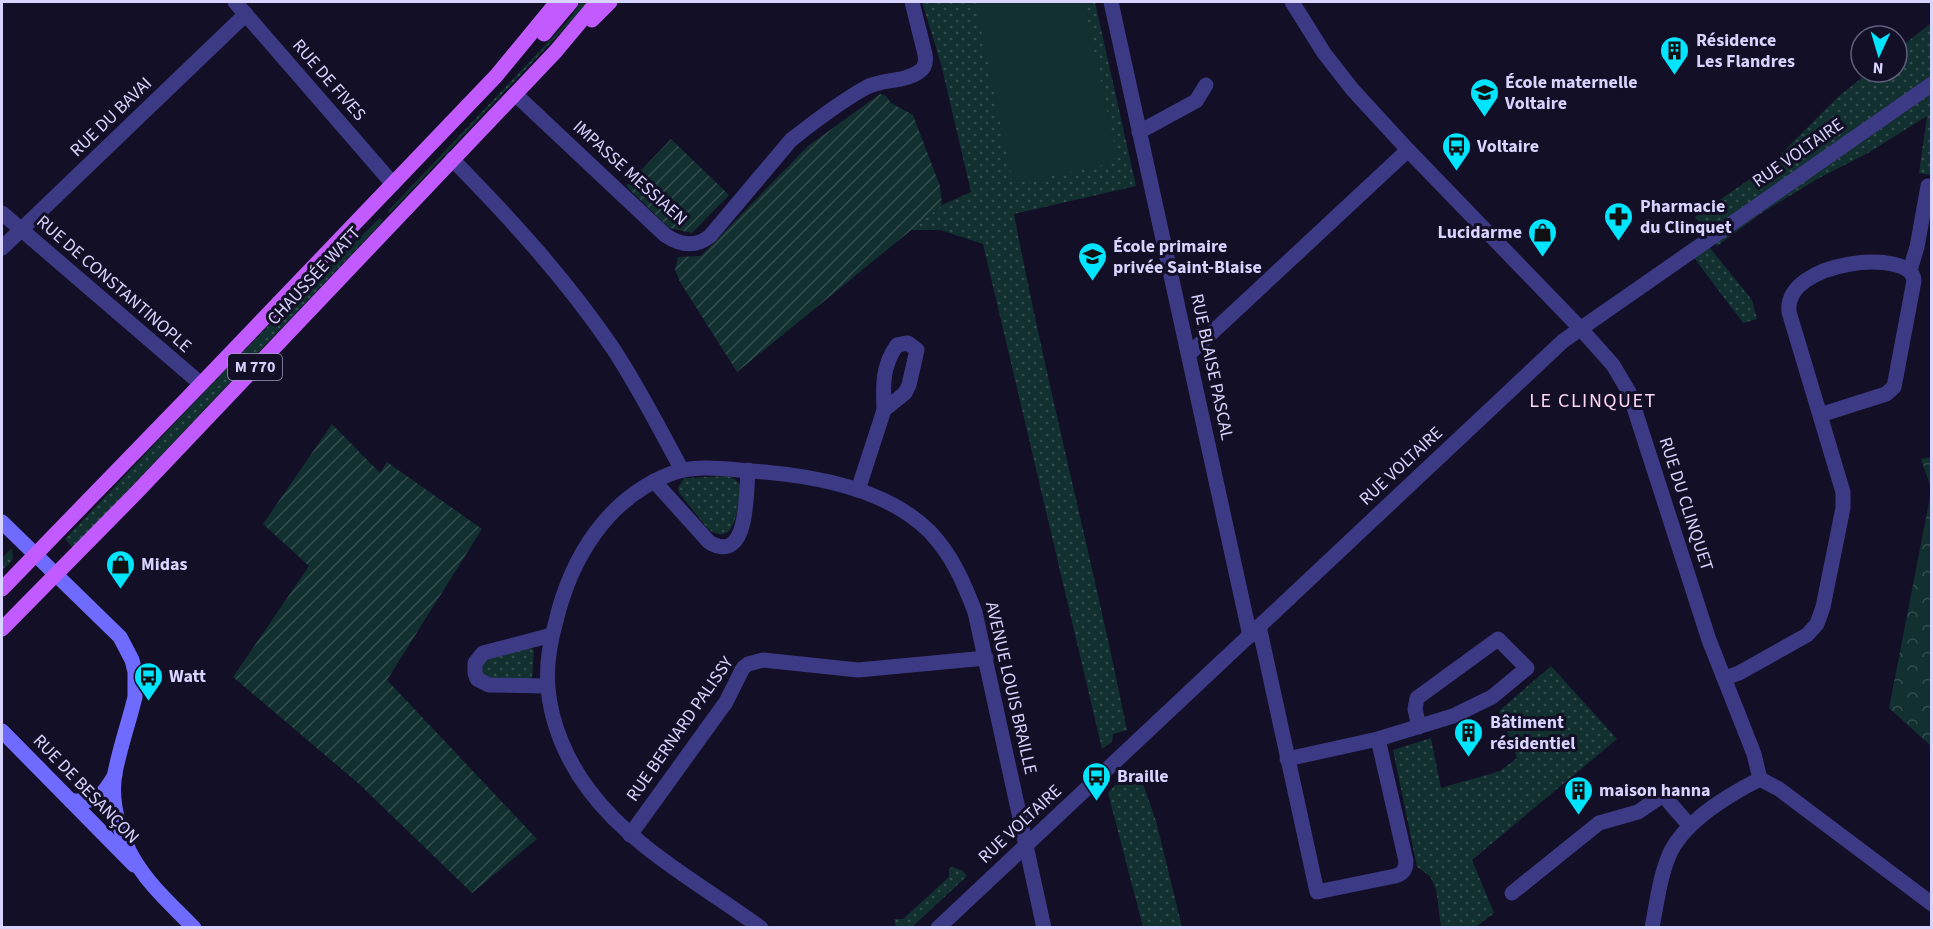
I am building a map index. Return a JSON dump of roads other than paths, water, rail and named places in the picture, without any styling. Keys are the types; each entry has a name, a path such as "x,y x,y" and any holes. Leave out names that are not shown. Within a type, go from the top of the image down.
{"main road":[{"name":"CHAUSSÉE WATT","path":"36,554 496,76 557,2"},
{"name":"CHAUSSÉE WATT","path":"496,76 539,39 571,2"},
{"name":"CHAUSSÉE WATT","path":"57,575 556,51 597,2"},
{"path":"556,51 610,2"},
{"path":"2,522 111,627 127,648 135,672 135,697 115,775 118,822 122,835 142,873 194,927"},
{"name":"M 770","path":"2,589 36,554"},
{"name":"M 770","path":"2,629 57,575"},
{"name":"RUE DE BESANÇON","path":"2,731 142,873"},
{"path":"71,801 88,801 100,797 115,775"}],"street":[{"name":"RUE DE FIVES","path":"235,2 393,184"},
{"name":"IMPASSE MESSIAEN","path":"515,94 665,235 681,243 697,243 710,236 791,140 868,87 920,71 926,62 912,2"},
{"name":"RUE BLAISE PASCAL","path":"1111,2 1189,354 1317,892 1395,876 1404,871 1406,861 1378,739"},
{"name":"RUE DU CLINQUET","path":"1292,2 1338,72 1408,150 1614,365 1629,392 1709,640 1754,754 1760,778"},
{"name":"RUE DU BAVAI","path":"2,248 246,15"},
{"name":"RUE VOLTAIRE","path":"938,927 1563,341 1932,84"},
{"path":"1139,132 1196,101 1206,85"},
{"path":"1189,354 1408,150"},
{"path":"452,159 540,251 601,331 625,367 682,470"},
{"path":"1910,270 1917,247 1928,186"},
{"name":"RUE DE CONSTANTINOPLE","path":"2,213 201,384"},
{"path":"1725,678 1739,673 1806,635 1817,624 1844,502 1843,492 1788,312 1788,302 1792,293 1799,285 1816,275 1846,264 1879,262 1910,270 1914,281 1894,387 1886,394 1820,415"},
{"path":"858,490 884,410"},
{"name":"AVENUE LOUIS BRAILLE","path":"761,927 630,835 606,811 573,765 556,727 548,686 548,661 552,635 571,572 586,544 616,511 654,481 682,470 705,468 748,470 824,480 858,490 913,518 931,533 966,586 975,612 1044,927"},
{"path":"654,481 709,542 720,547 728,547 733,545 740,534 748,470"},
{"path":"548,686 489,684 477,679 474,669 475,663 483,653 552,635"},
{"path":"1287,759 1378,739 1453,716 1483,703 1501,691 1527,668 1498,639 1417,698 1415,709 1419,726"},
{"name":"RUE BERNARD PALISSY","path":"630,835 726,702 743,668 756,661 841,669 873,669 986,658"},
{"path":"1652,927 1667,861 1676,842 1689,825 1743,787 1760,778 1779,789 1932,904"},
{"path":"1512,893 1599,823 1638,812 1663,795 1689,825"}],"place":[{"name":"Résidence Les Flandres","path":"1675,76"},
{"name":"École maternelle Voltaire","path":"1484,118"},
{"name":"Voltaire","path":"1456,172"},
{"name":"Pharmacie du Clinquet","path":"1619,242"},
{"name":"Lucidarme","path":"1543,258"},
{"name":"École primaire privée Saint-Blaise","path":"1092,282"},
{"name":"Midas","path":"120,590"},
{"name":"Watt","path":"148,702"},
{"name":"Bâtiment résidentiel","path":"1469,758"},
{"name":"Braille","path":"1096,802"},
{"name":"maison hanna","path":"1578,816"}],"district":[{"name":"LE CLINQUET","path":"1593,401"}]}
